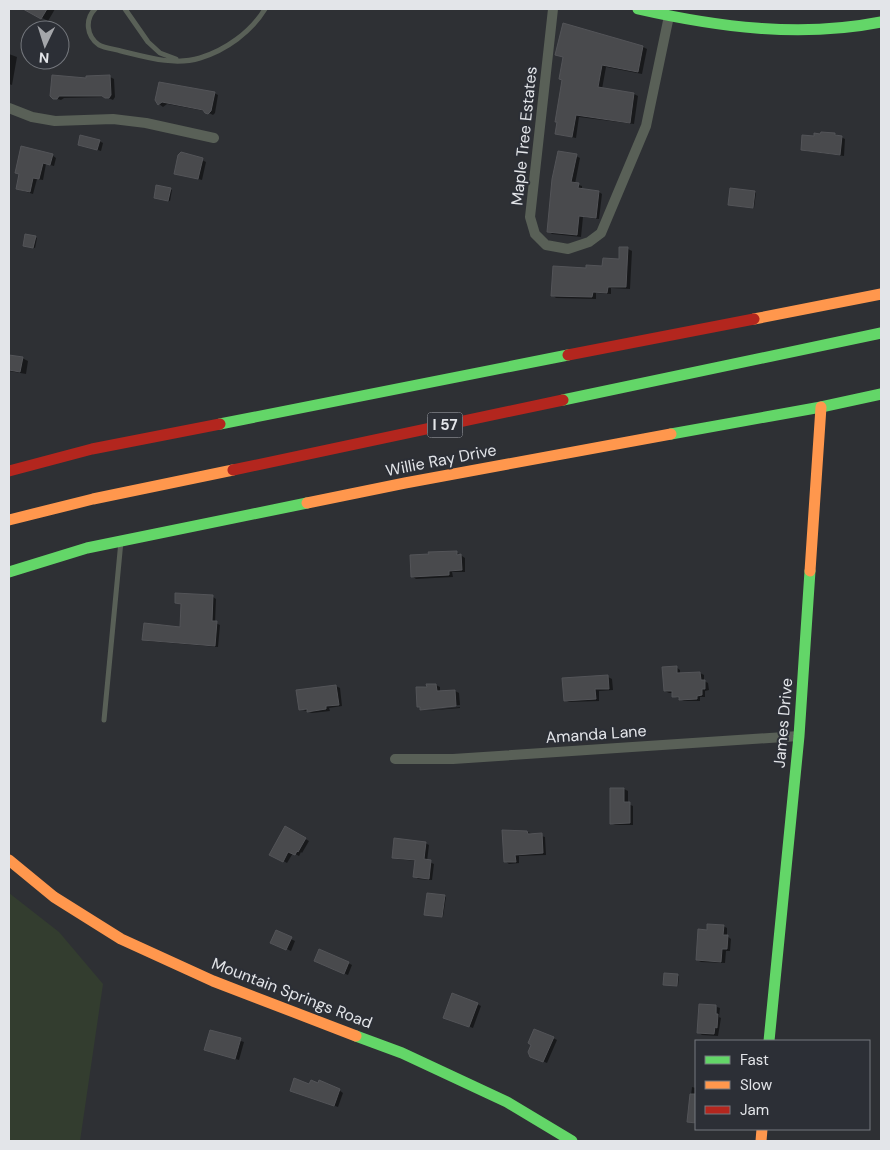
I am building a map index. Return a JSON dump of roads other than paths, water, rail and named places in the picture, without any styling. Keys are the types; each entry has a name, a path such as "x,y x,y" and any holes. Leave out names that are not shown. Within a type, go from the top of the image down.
{"main road":[{"path":"638,9 669,16 778,30 838,29 881,22"},
{"path":"9,472 92,449 881,294"},
{"name":"I 57","path":"9,520 93,499 881,333"},
{"name":"Willie Ray Drive","path":"9,572 87,548 121,541 415,481 821,407 881,394"},
{"name":"James Drive","path":"769,1040 799,736 821,407"},
{"name":"Mountain Springs Road","path":"9,860 54,896 121,939 213,981 402,1052 507,1102 572,1141"}],"street":[{"name":"Maple Tree Estates","path":"553,9 530,217 535,234 546,245 568,249 588,242 601,233 646,126 669,16"},
{"path":"9,108 32,117 54,121 112,119 146,123 214,138"},
{"name":"Amanda Lane","path":"394,759 453,759 799,736"}],"lane":[{"path":"95,9 90,16 88,28 90,35 100,46 160,60 178,61 199,59 238,39 249,30 265,9"},
{"path":"125,9 148,42 160,52 178,61"},
{"path":"104,720 121,541"}]}
